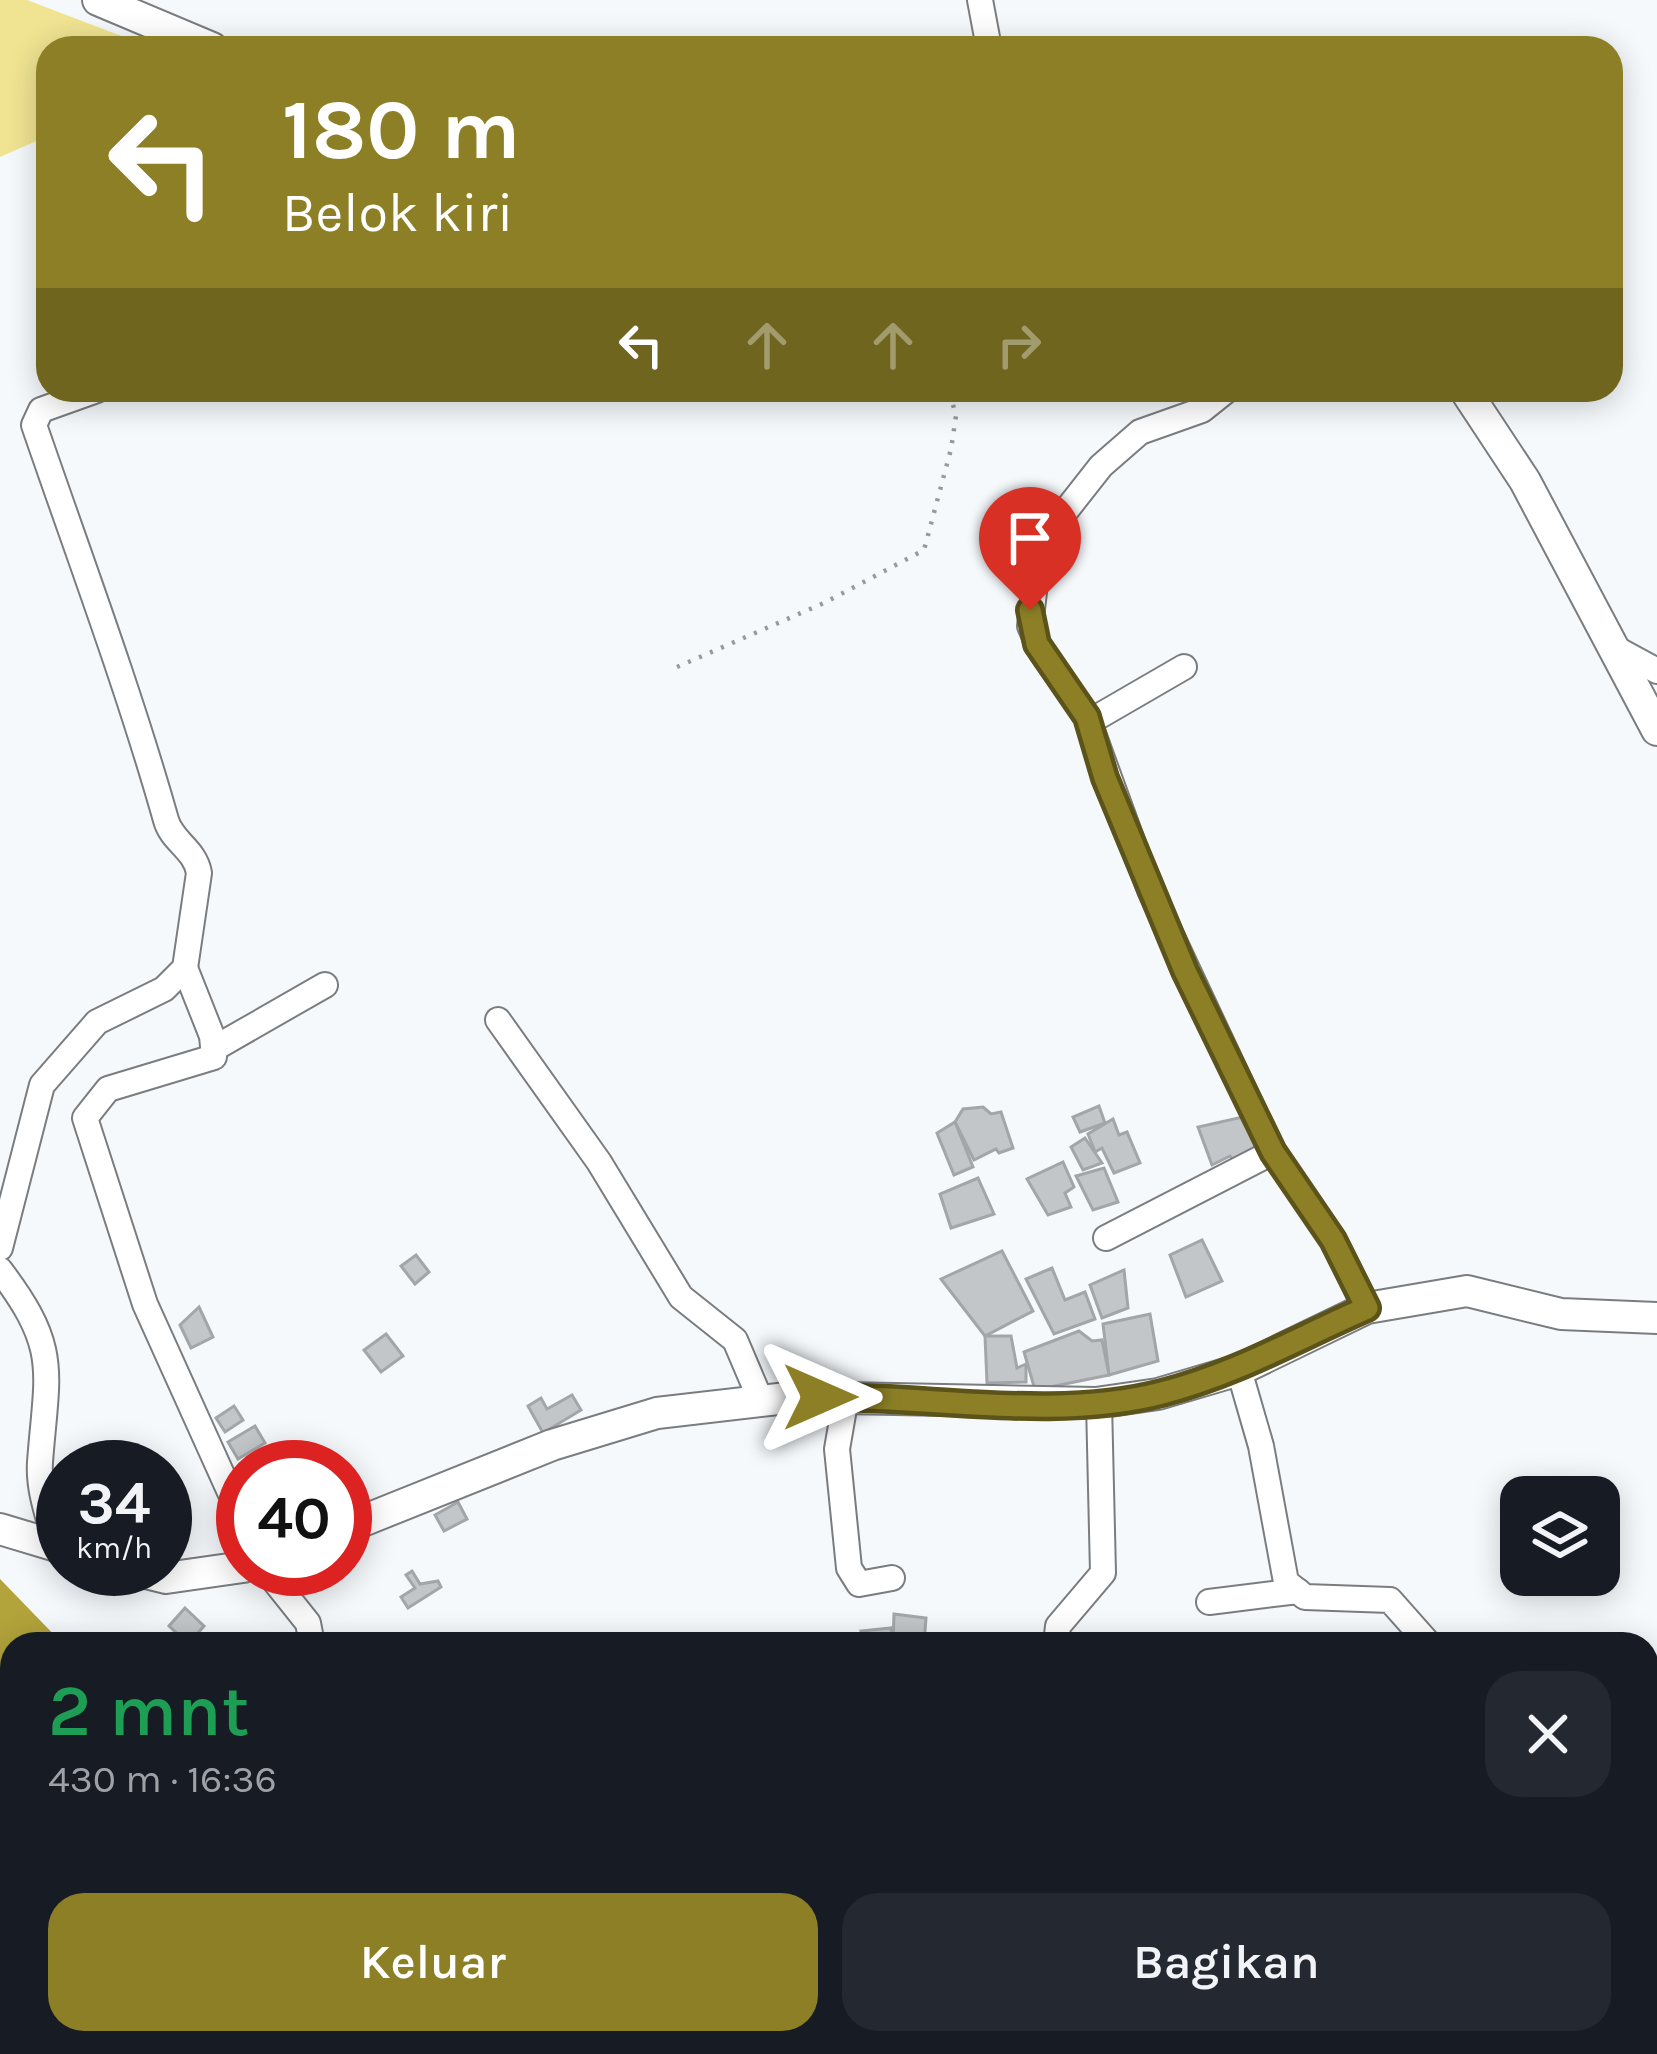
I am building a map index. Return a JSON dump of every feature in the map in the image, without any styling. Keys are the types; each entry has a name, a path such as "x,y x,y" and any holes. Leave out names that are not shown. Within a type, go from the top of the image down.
{"street":[{"path":"98,0 184,36"},
{"path":"980,0 987,36"},
{"path":"63,402 41,410 34,425 137,717 166,825 197,860 185,968 215,1048 214,1058 204,1064 108,1090 85,1118 145,1304 216,1461"},
{"path":"1212,402 1202,410 1158,422 1121,446 1057,522 1038,558 1030,610 1033,635 1089,722 1150,890 1273,1152 1333,1240 1367,1308"},
{"path":"1473,402 1525,481 1657,730"},
{"path":"1613,647 1657,671"},
{"path":"1089,722 1184,667"},
{"path":"43,1440 50,1389 46,1354 35,1319 1,1267 42,1085 97,1022 164,988 185,968"},
{"path":"215,1048 325,985"},
{"path":"498,1020 599,1162 680,1297 735,1340 761,1402"},
{"path":"1106,1238 1273,1152"},
{"path":"372,1518 623,1422 761,1402 846,1397 1099,1403 1158,1394 1239,1370 1367,1308 1467,1291 1561,1314 1657,1318"},
{"path":"1239,1370 1261,1447 1286,1582 1298,1591"},
{"path":"846,1397 837,1449 849,1568 859,1584 892,1578"},
{"path":"1057,1632 1103,1573 1099,1403"},
{"path":"0,1528 36,1539"},
{"path":"1209,1602 1298,1591 1337,1600 1390,1600 1418,1632"},
{"path":"287,1596 308,1622 309,1632"}],"path":[{"path":"676,668 824,603 924,550 951,449 956,416 952,402"}],"shaded area":[{"path":"0,0 27,0 122,36 36,36 36,141 0,157"},
{"path":"0,1579 51,1632 0,1632"}],"building":[{"path":"1099,1106 1105,1123 1080,1132 1073,1117"},
{"path":"983,1107 991,1114 1001,1112 1013,1148 999,1153 996,1149 974,1160 955,1122 963,1109"},
{"path":"1256,1114 1264,1149 1236,1163 1230,1156 1212,1165 1198,1127"},
{"path":"1113,1119 1119,1135 1127,1132 1140,1163 1114,1173 1102,1148 1095,1152 1088,1134"},
{"path":"955,1122 973,1167 954,1175 937,1133"},
{"path":"1085,1138 1102,1163 1083,1170 1071,1147"},
{"path":"1063,1162 1074,1187 1065,1193 1071,1207 1048,1215 1027,1179"},
{"path":"1104,1168 1118,1202 1093,1210 1076,1176"},
{"path":"978,1178 994,1214 951,1228 940,1194"},
{"path":"1202,1240 1222,1281 1186,1297 1170,1255"},
{"path":"1002,1251 1033,1311 985,1336 941,1279"},
{"path":"416,1255 429,1272 415,1284 401,1266"},
{"path":"1052,1268 1065,1300 1085,1292 1095,1319 1054,1334 1026,1279"},
{"path":"1124,1270 1128,1308 1102,1318 1090,1285"},
{"path":"199,1307 213,1337 191,1348 180,1325"},
{"path":"1150,1314 1158,1361 1109,1375 1103,1324"},
{"path":"1079,1331 1092,1341 1102,1340 1109,1375 1035,1390 1024,1352"},
{"path":"386,1334 403,1356 381,1372 364,1350"},
{"path":"985,1336 1011,1336 1017,1368 1026,1364 1026,1382 987,1383"},
{"path":"572,1395 581,1410 543,1433 528,1406 541,1398 547,1409"},
{"path":"234,1406 243,1420 225,1432 216,1418"},
{"path":"255,1426 263,1440 231,1440"},
{"path":"458,1502 467,1519 444,1531 435,1515"},
{"path":"412,1571 420,1584 438,1581 441,1587 408,1608 401,1597 415,1588 406,1575"},
{"path":"185,1608 204,1626 199,1632 175,1632 169,1626"},
{"path":"894,1614 926,1618 925,1632 893,1632"}],"route":[{"path":"820,1397 1096,1403 1158,1394 1239,1370 1367,1308 1333,1240 1273,1152 1238,1070 1185,971 1105,778 1087,717 1037,644 1030,610"}]}
